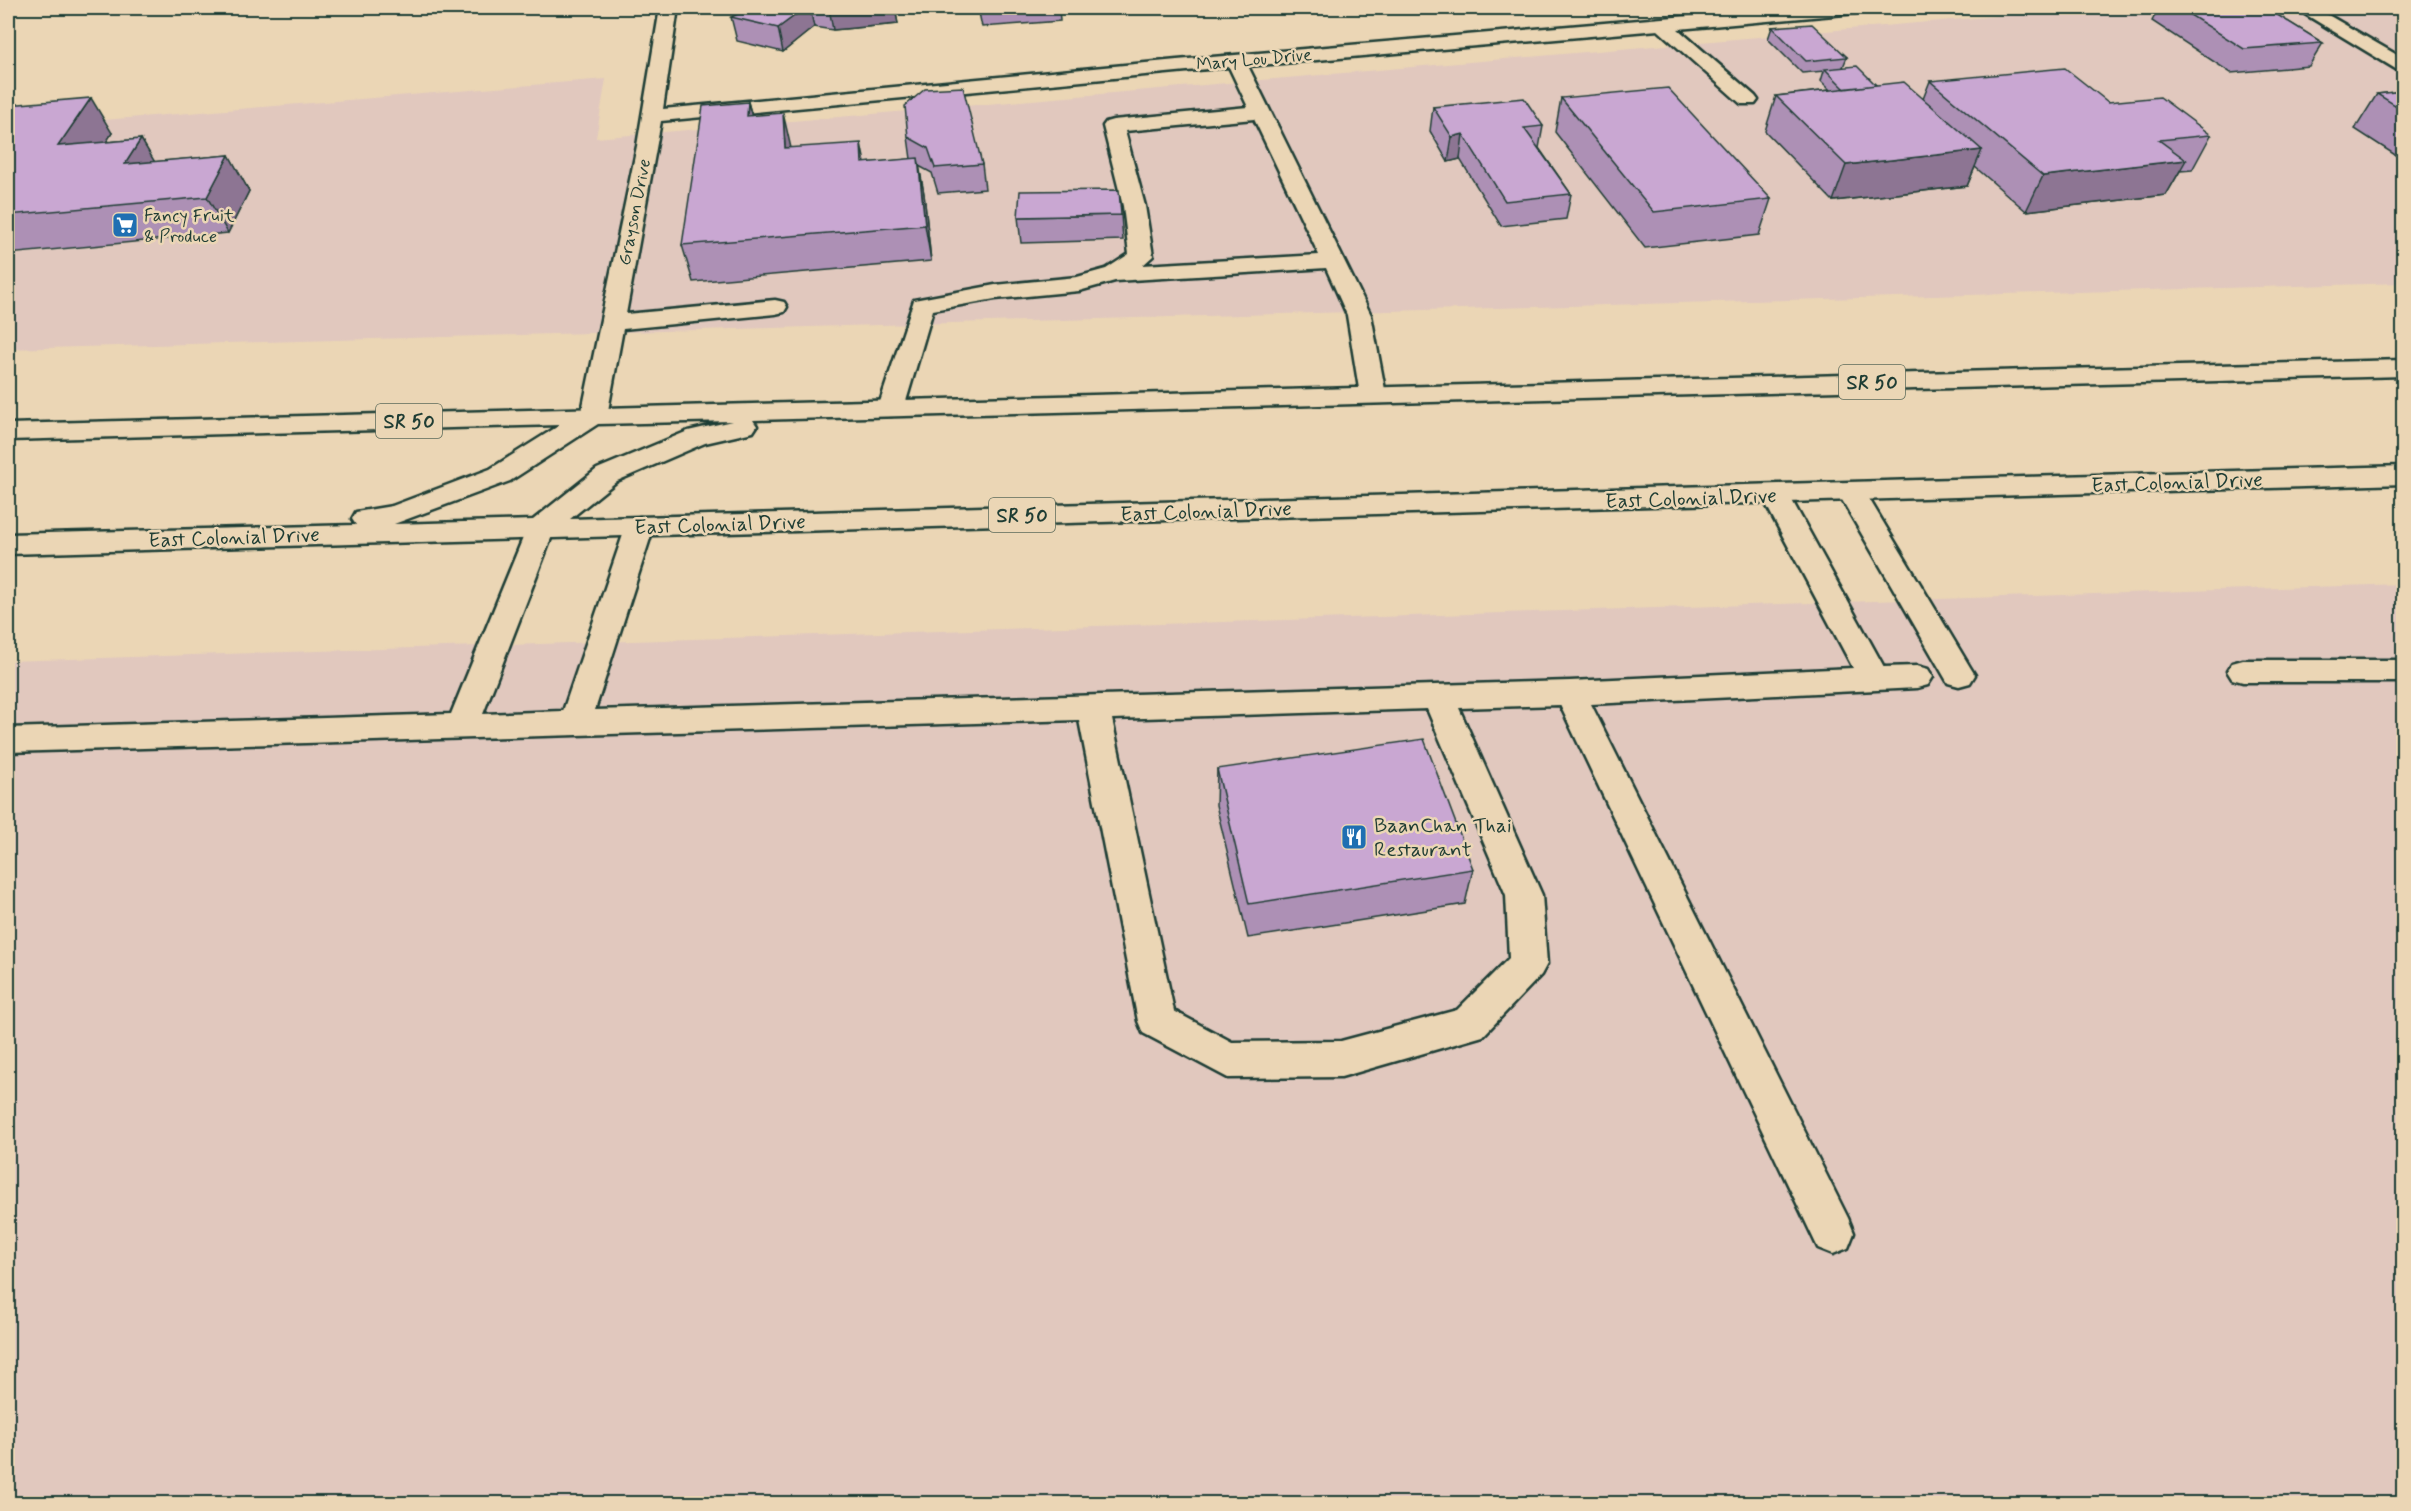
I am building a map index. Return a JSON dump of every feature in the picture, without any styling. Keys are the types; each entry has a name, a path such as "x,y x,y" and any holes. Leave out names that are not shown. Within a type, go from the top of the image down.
{"main road":[{"name":"Grayson Drive","path":"594,416 653,116 669,8"},
{"name":"Mary Lou Drive","path":"653,116 1236,61 1856,8"},
{"path":"2304,8 2403,68"},
{"path":"1662,24 1748,100"},
{"path":"1236,61 1359,315 1373,395"},
{"path":"1114,274 1141,256 1134,206 1113,126 1261,112"},
{"path":"891,408 923,305 994,292 1079,284 1114,274 1334,261"},
{"path":"612,323 775,307"},
{"name":"SR 50","path":"8,432 2403,368"},
{"path":"462,726 541,528 607,475 697,437 810,410"},
{"path":"270,536 397,514 500,475 594,416"},
{"name":"East Colonial Drive","path":"8,544 1852,493 2403,475"},
{"path":"1852,493 1959,675"},
{"path":"1775,495 1874,678"},
{"path":"575,722 640,526"},
{"path":"2243,670 2403,671"},
{"path":"8,740 1570,693 1917,677"},
{"path":"1570,693 1833,1233"},
{"path":"1093,707 1157,1022 1228,1060 1341,1059 1469,1024 1528,964 1524,895 1438,697"}],"shaded area":[{"path":"2091,8 2403,8 2403,39 2401,39 2404,41 2403,283 8,349 8,154 30,126 606,79 596,138"},
{"path":"2403,584 2403,1503 8,1503 8,661"}],"building":[{"path":"751,8 805,8 778,28 731,17"},
{"path":"2179,8 2266,8 2323,43 2244,49"},
{"path":"1812,24 1847,57 1806,61 1772,27"},
{"path":"1857,66 1876,85 1845,89 1825,69"},
{"path":"2065,68 2108,102 2160,97 2211,135 2159,140 2186,160 2043,176 1930,81"},
{"path":"1904,82 1982,150 1846,165 1776,96"},
{"path":"963,87 982,164 935,168 928,148 908,137 905,106 925,89"},
{"path":"1668,88 1771,199 1654,212 1561,98"},
{"path":"2403,91 2403,110 2377,94"},
{"path":"91,98 58,146 141,139 125,164 229,155 207,197 8,215 8,105"},
{"path":"1524,98 1543,126 1524,128 1571,194 1505,201 1463,134 1452,137 1433,107"},
{"path":"748,102 747,116 783,113 785,148 861,143 862,163 918,158 925,225 682,245 703,106"},
{"path":"1119,190 1121,215 1018,217 1020,191"},
{"path":"1424,739 1473,869 1249,904 1217,769"}],"place":[{"name":"Fancy Fruit & Produce","path":"125,225"},
{"name":"BaanChan Thai Restaurant","path":"1354,837"}]}
